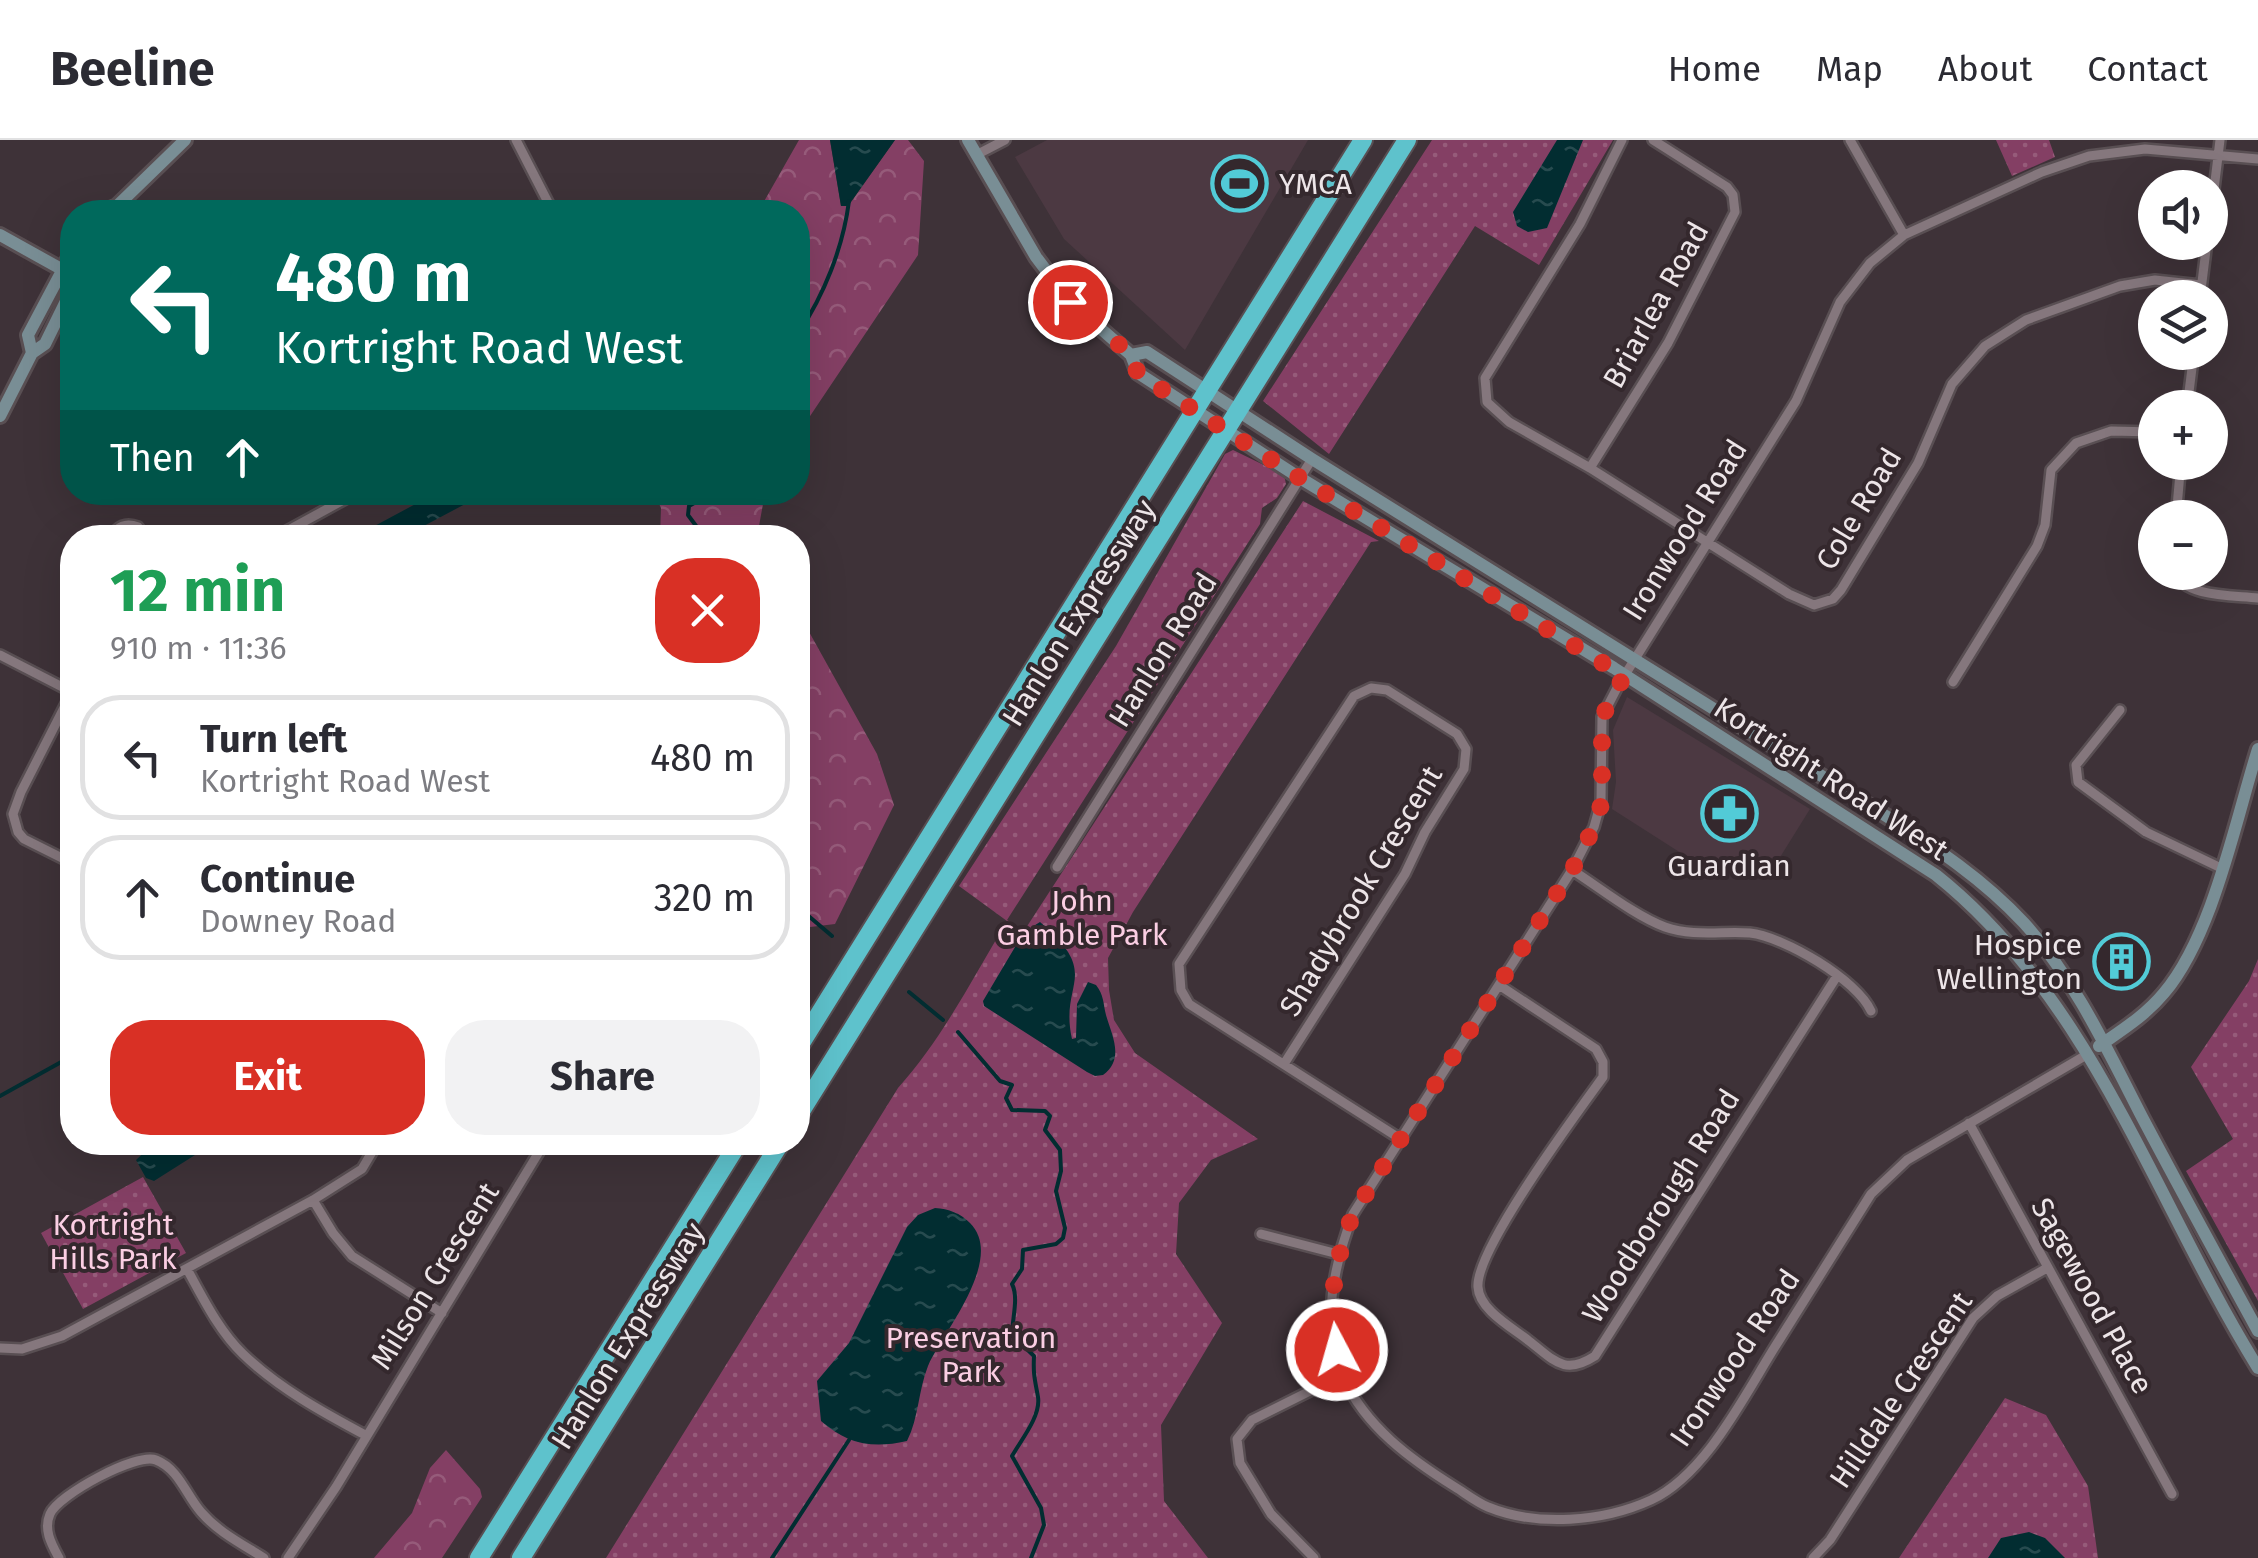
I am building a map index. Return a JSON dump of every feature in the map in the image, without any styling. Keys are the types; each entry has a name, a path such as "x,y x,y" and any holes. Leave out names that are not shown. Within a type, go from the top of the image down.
{"highway":[{"name":"Hanlon Expressway","path":"810,1029 1364,140"},
{"name":"Hanlon Expressway","path":"810,1097 1407,140"},
{"name":"Hanlon Expressway","path":"479,1558 730,1155"},
{"name":"Hanlon Expressway","path":"521,1558 773,1155"}],"street":[{"path":"126,200 185,140"},
{"path":"516,140 547,200"},
{"path":"968,140 1036,257 1070,302 1131,355"},
{"path":"978,154 1004,140"},
{"name":"Cole Road","path":"1622,140 1580,224 1483,386 1487,402 1493,410 1706,543 1814,605 1833,600 1908,479 1952,384 1985,346 2026,320 2138,283"},
{"name":"Briarlea Road","path":"1590,468 1668,343 1735,212 1733,195 1727,187 1653,140"},
{"path":"1850,140 1904,235"},
{"path":"2216,170 2220,140"},
{"name":"Ironwood Road","path":"2088,1054 1906,1160 1871,1194 1727,1423 1690,1472 1653,1499 1608,1514 1553,1520 1487,1506 1394,1446 1365,1413 1342,1375 1332,1326 1332,1284 1353,1214 1572,870 1602,802 1602,717 1796,400 1840,302 1870,262 1904,235 2042,172 2089,156 2144,148 2258,159"},
{"path":"0,235 60,268"},
{"path":"32,353 28,335 60,283"},
{"path":"0,416 32,353 45,344 60,313"},
{"name":"Kortright Road West","path":"2258,1331 2103,1043 2054,962 2027,926 1962,864 1206,393 1147,352 1131,355 1138,374 1195,412 1624,676 1936,874 1962,896 2034,972 2088,1054 2220,1307 2258,1368"},
{"path":"1954,682 2037,546 2046,525 2051,470 2076,443 2111,431 2138,432"},
{"name":"Hanlon Road","path":"1057,866 1312,459"},
{"path":"298,525 334,505"},
{"path":"2197,590 2258,598"},
{"path":"0,655 60,686"},
{"name":"Shadybrook Crescent","path":"1284,1064 1406,874 1425,832 1464,770 1466,749 1457,734 1387,690 1371,688 1354,696 1179,964 1182,990 1190,1004 1399,1138"},
{"path":"2120,710 2076,764 2078,782 2146,832 2221,868"},
{"path":"60,717 13,814 24,838 60,857"},
{"path":"2088,1054 2134,1023 2165,992 2192,950 2258,750"},
{"path":"1572,870 1662,926 1696,934 1752,933 1788,944 1864,995 1871,1011"},
{"name":"Woodborough Road","path":"1499,985 1596,1049 1603,1062 1602,1077 1519,1198 1480,1271 1477,1290 1487,1308 1560,1365 1579,1366 1595,1356 1837,976"},
{"name":"Sagewood Place","path":"1969,1122 2172,1494"},
{"path":"0,1348 22,1348 62,1336 314,1200 362,1169 370,1155"},
{"name":"Milson Crescent","path":"288,1558 537,1155"},
{"path":"314,1200 333,1234 352,1256 442,1313"},
{"path":"1262,1234 1338,1254"},
{"name":"Hilldale Crescent","path":"1813,1558 1830,1540 1973,1318 1997,1296 2046,1268"},
{"path":"187,1269 214,1317 241,1352 278,1382 366,1436"},
{"path":"1314,1558 1272,1514 1240,1462 1237,1438 1252,1420 1342,1375"},
{"path":"60,1558 48,1536 50,1514 62,1499 132,1461 152,1458 171,1468 218,1529 264,1558"}],"shaded area":[{"path":"1047,140 1308,140 1185,350 1064,239 1015,157"},
{"path":"1627,697 1810,809 1777,862 1695,862 1612,809 1616,782 1613,730"}],"green space":[{"path":"799,140 830,140 841,206 849,205 895,140 908,140 924,161 918,255 810,416 810,200 765,200"},
{"path":"1432,140 1613,140 1539,265 1475,226 1329,454 1263,401"},
{"path":"1996,140 2049,140 2055,157 2012,176"},
{"name":"Preservation Park","path":"1233,450 1284,475 1286,484 1277,498 1262,508 1260,524 1007,920 1024,931 1303,501 1379,541 1371,542 1133,912 1108,958 1114,1020 1135,1053 1258,1139 1211,1160 1179,1203 1176,1254 1222,1323 1161,1425 1164,1501 1208,1558 606,1558 898,1088 943,1029 1007,921 959,886 1116,646 1225,454"},
{"path":"660,505 763,505 759,525 660,525"},
{"path":"810,634 877,754 894,805 835,924 810,927"},
{"path":"2258,959 2258,1301 2186,1171 2233,1139 2191,1067 2249,981"},
{"name":"Kortright Hills Park","path":"143,1177 186,1253 83,1309 41,1233"},
{"path":"2005,1398 2046,1415 2088,1486 2098,1558 1899,1558"},
{"path":"446,1450 480,1489 482,1497 442,1558 374,1558 412,1513 430,1468"}],"water":[{"path":"830,140 895,140 848,206 841,206"},
{"path":"1557,140 1583,140 1547,228 1528,232 1517,226 1513,212"},
{"path":"414,505 463,505 426,525 376,525"},
{"path":"1040,922 1059,940 1074,967 1069,1020 1072,1039 1076,1038 1077,1004 1088,982 1101,992 1115,1047 1114,1062 1103,1075 1087,1072 984,1006 983,1001 1024,932"},
{"path":"141,1155 195,1155 154,1181 146,1178 136,1160"},
{"path":"935,1208 954,1212 970,1223 979,1238 981,1256 976,1275 928,1366 907,1441 871,1444 850,1440 821,1421 817,1381 849,1343 907,1227 918,1215"},
{"path":"2029,1532 2045,1538 2065,1558 1988,1558 2001,1538"}],"waterway":[{"path":"810,313 831,270 849,201"},
{"path":"691,505 688,515 695,525"},
{"path":"810,917 832,936"},
{"path":"909,992 943,1020"},
{"path":"958,1032 1000,1081 1012,1085 1006,1098 1012,1110 1045,1111 1050,1116 1045,1130 1060,1150 1061,1171 1056,1191 1065,1228 1063,1238 1056,1244 1023,1250 1022,1269 1012,1284 1012,1335 1034,1356 1038,1397 1033,1420 1012,1456 1041,1508 1044,1525 1031,1558"},
{"path":"0,1096 60,1063"},
{"path":"772,1558 849,1440"}],"place":[{"name":"YMCA","path":"1240,184"},
{"name":"Guardian","path":"1729,814"},
{"name":"Hospice Wellington","path":"2121,962"}],"route":[{"path":"1070,302 1131,355 1138,374 1624,676 1602,717 1602,802 1594,827 1572,870 1353,1214 1332,1284 1332,1326 1337,1350"}],"park label":[{"name":"John Gamble Park","path":"1082,918"}]}
